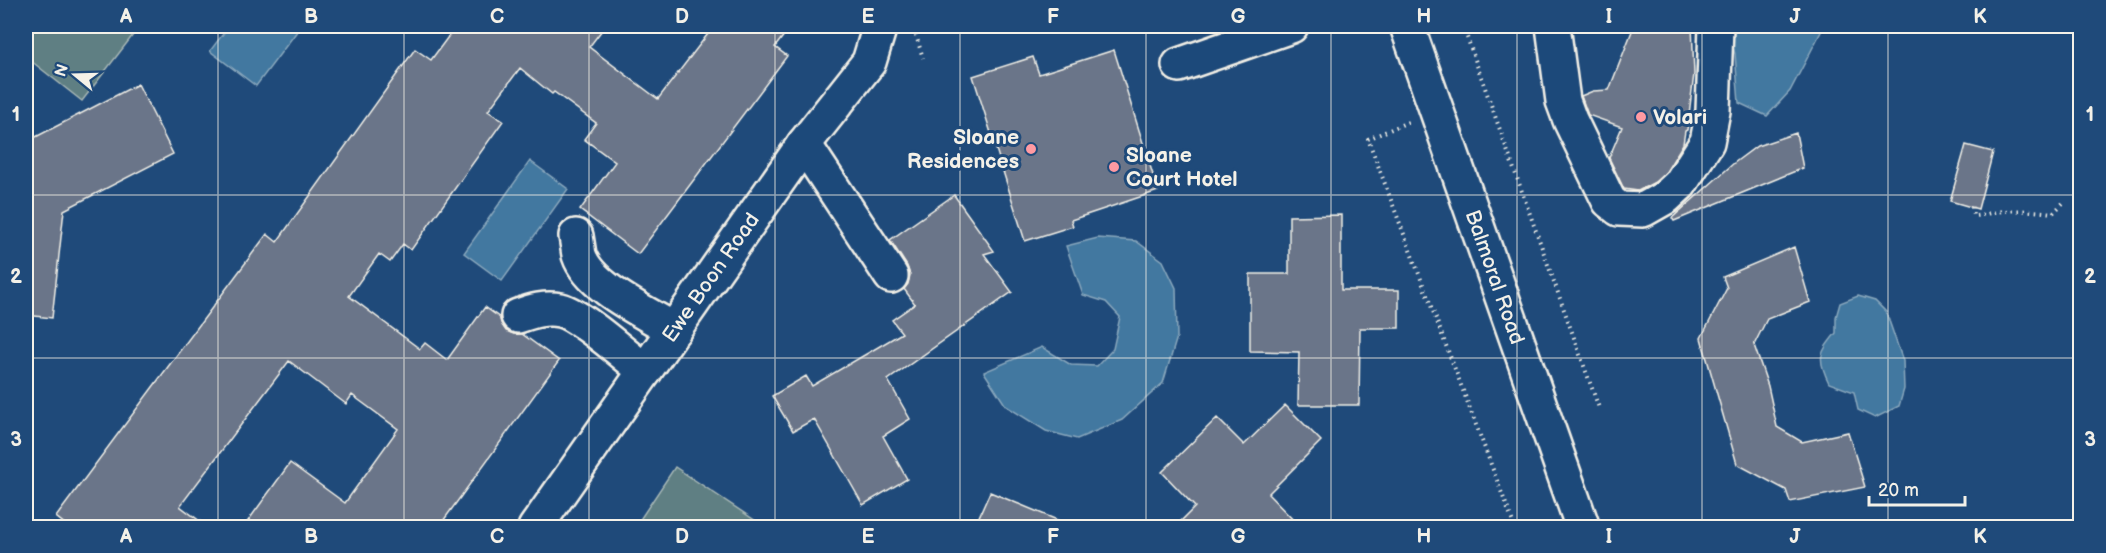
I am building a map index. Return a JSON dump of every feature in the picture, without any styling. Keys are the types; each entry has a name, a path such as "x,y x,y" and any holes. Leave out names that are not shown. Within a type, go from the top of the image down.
{"street":[{"name":"Ewe Boon Road","path":"535,528 804,144 869,62 880,26"},
{"path":"1179,65 1291,26"},
{"name":"Balmoral Road","path":"1407,26 1582,528"},
{"path":"1553,26 1563,101 1570,120 1610,201 1619,209 1643,210 1666,197 1680,184 1707,142 1713,111 1716,26"},
{"path":"804,144 891,276"},
{"path":"576,236 580,256 592,275 611,291 674,330"},
{"path":"519,316 537,309 560,310 567,313 645,371"}],"path":[{"path":"913,26 923,58"},
{"path":"1463,26 1599,408"},
{"path":"1411,121 1368,139 1515,528"},
{"path":"1972,207 1973,216 1994,212 2053,213 2063,203"}],"green space":[{"path":"26,26 140,26 82,101 26,57"},
{"path":"675,467 765,527 648,527 639,521"}],"water":[{"path":"229,26 301,26 256,86 210,51"},
{"path":"1727,26 1824,26 1790,91 1767,116 1739,103 1735,54"},
{"path":"530,161 568,189 502,281 464,253"},
{"path":"1098,238 1136,241 1163,261 1176,288 1177,337 1163,383 1122,420 1077,439 1046,431 1006,406 984,372 1042,347 1071,365 1097,366 1113,349 1120,317 1106,302 1083,295 1066,246"},
{"path":"1858,296 1875,301 1886,312 1903,361 1904,389 1899,406 1875,418 1858,410 1854,392 1829,383 1821,362 1823,351 1836,333 1836,317 1840,303"}],"building":[{"path":"456,26 605,26 589,47 658,99 714,26 791,26 775,47 787,56 638,254 580,210 615,162 584,139 596,123 554,92 552,94 520,68 488,111 503,121 411,250 403,244 390,262 379,254 349,296 420,349 425,343 447,360 485,307 500,318 506,331 522,334 559,361 438,528 243,528 290,463 345,503 398,429 352,395 346,404 289,361 180,506 209,528 70,528 56,517 267,234 277,242 415,49 431,60"},
{"name":"Volari","path":"1634,26 1692,26 1694,74 1683,144 1666,172 1655,182 1638,191 1624,189 1609,158 1622,127 1588,115 1581,96 1593,91 1609,90"},
{"name":"Sloane Residences","path":"1114,50 1158,191 1071,220 1073,226 1025,241 973,76 1033,57 1039,74"},
{"path":"138,84 173,154 64,210 52,318 26,315 26,142"},
{"path":"1796,133 1803,168 1674,221 1672,218 1734,163 1757,146"},
{"path":"1966,145 1993,152 1978,209 1950,201"},
{"path":"954,195 994,251 984,254 1012,292 888,380 910,419 883,436 907,479 863,505 814,419 793,431 772,396 806,376 812,386 902,333 892,320 915,304 904,289 910,275 907,266 890,240"},
{"path":"1341,215 1341,290 1399,290 1399,328 1360,328 1359,405 1298,405 1299,352 1250,351 1250,274 1289,274 1289,216"},
{"path":"1794,247 1810,302 1767,319 1754,345 1768,386 1777,427 1802,442 1848,432 1865,487 1790,502 1786,490 1737,464 1701,338 1727,288 1723,277"},
{"path":"1285,405 1321,441 1268,494 1301,528 1174,528 1195,507 1162,472 1217,418 1244,445"},
{"path":"990,492 1074,527 1074,528 974,528"}],"place":[{"name":"Volari","path":"1641,117"},
{"name":"Sloane Residences","path":"1031,149"},
{"name":"Sloane Court Hotel","path":"1114,167"}]}
